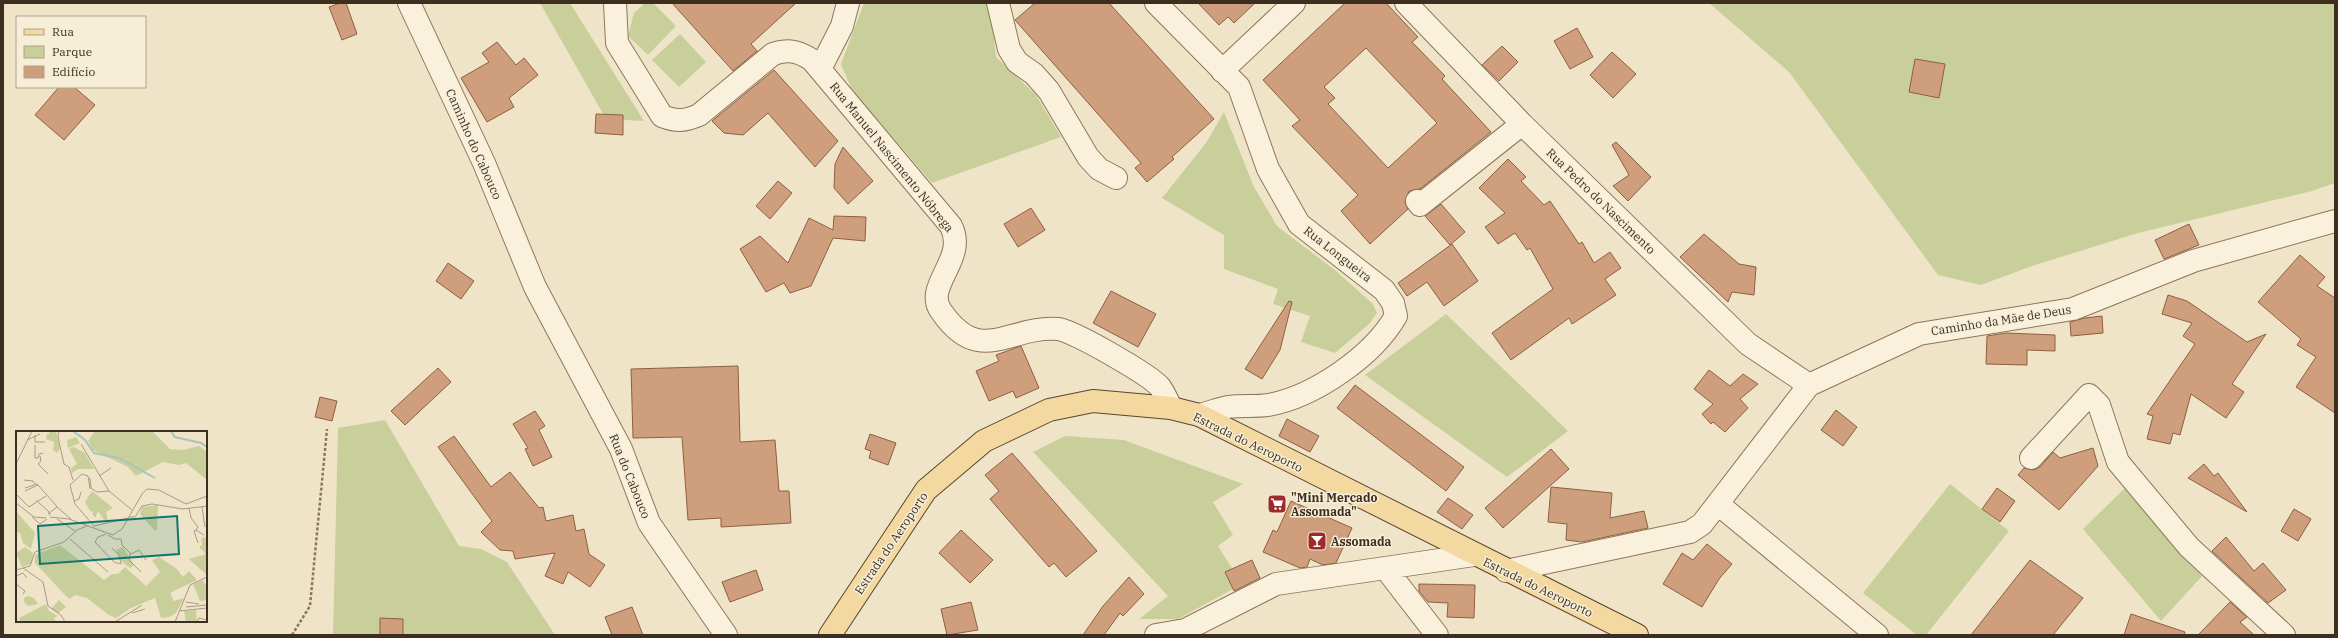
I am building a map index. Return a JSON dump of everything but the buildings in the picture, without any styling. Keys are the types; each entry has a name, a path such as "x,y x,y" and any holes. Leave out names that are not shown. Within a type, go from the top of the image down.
{"main road":[{"name":"Estrada do Aeroporto","path":"830,635 926,490 984,441 1050,410 1093,401 1171,408 1199,415 1474,555 1637,635"}],"street":[{"name":"Caminho do Cabouco","path":"409,3 484,163 535,287"},
{"name":"Rua Manuel Nascimento Nóbrega","path":"615,3 617,43 662,116 674,121 686,121 699,115 773,54 786,50 799,52 820,68 951,226 956,236 955,249 951,263 941,279 937,304 940,311 958,330 976,340 986,342 1002,340 1031,330 1059,329 1133,366 1159,386 1171,408"},
{"path":"820,68 842,26 848,3"},
{"path":"998,3 1009,49 1017,62 1034,74 1049,91 1088,157 1099,169 1116,178"},
{"name":"Rua Longueira","path":"1156,3 1239,87 1268,169 1299,224 1384,290 1393,303 1396,316 1387,331 1372,346 1333,378 1303,395 1268,405 1229,407 1199,415"},
{"path":"1222,71 1294,3"},
{"name":"Rua Pedro do Nascimento","path":"1406,3 1522,124 1748,344 1808,385"},
{"path":"1417,201 1420,205 1522,124"},
{"name":"Caminho da Mãe de Deus","path":"1808,385 1920,334 2073,309 2193,261 2335,221"},
{"name":"Rua do Cabouco","path":"535,287 621,450 648,523 726,635"},
{"path":"1506,571 1690,532 1702,524 1808,385"},
{"path":"2031,458 2089,395 2099,405 2118,462 2189,547 2284,635"},
{"path":"1718,504 1878,635"},
{"path":"1156,635 1185,630 1276,584 1474,555"},
{"path":"1386,569 1437,635"}],"path":[{"path":"292,635 310,606 327,429"}],"green space":[{"path":"540,3 570,3 644,121 606,119"},
{"path":"645,3 653,3 676,26 648,55 628,36 634,13"},
{"path":"864,3 990,3 996,57 1036,95 1061,137 932,183 852,90 841,64"},
{"path":"1709,3 2335,3 2335,183 2312,191 2138,233 2032,266 1981,285 1938,275 1789,72"},
{"path":"680,34 706,62 679,87 652,60"},
{"path":"1224,112 1254,187 1277,226 1336,271 1373,304 1377,313 1369,324 1335,353 1301,342 1310,316 1273,304 1278,289 1224,269 1224,235 1162,198 1206,143"},
{"path":"1446,314 1568,431 1507,477 1365,375"},
{"path":"385,420 459,546 481,549 507,562 555,635 333,635 338,428"},
{"path":"1065,436 1124,440 1243,484 1213,502 1233,535 1218,546 1242,584 1178,619 1139,619 1168,596 1033,452"},
{"path":"1950,484 2009,531 1926,635 1917,635 1863,593"},
{"path":"2125,488 2202,576 2161,621 2083,529"}],"place":[{"name":"\"Mini Mercado Assomada\"","path":"1277,504"},
{"name":"Assomada","path":"1317,541"}]}
